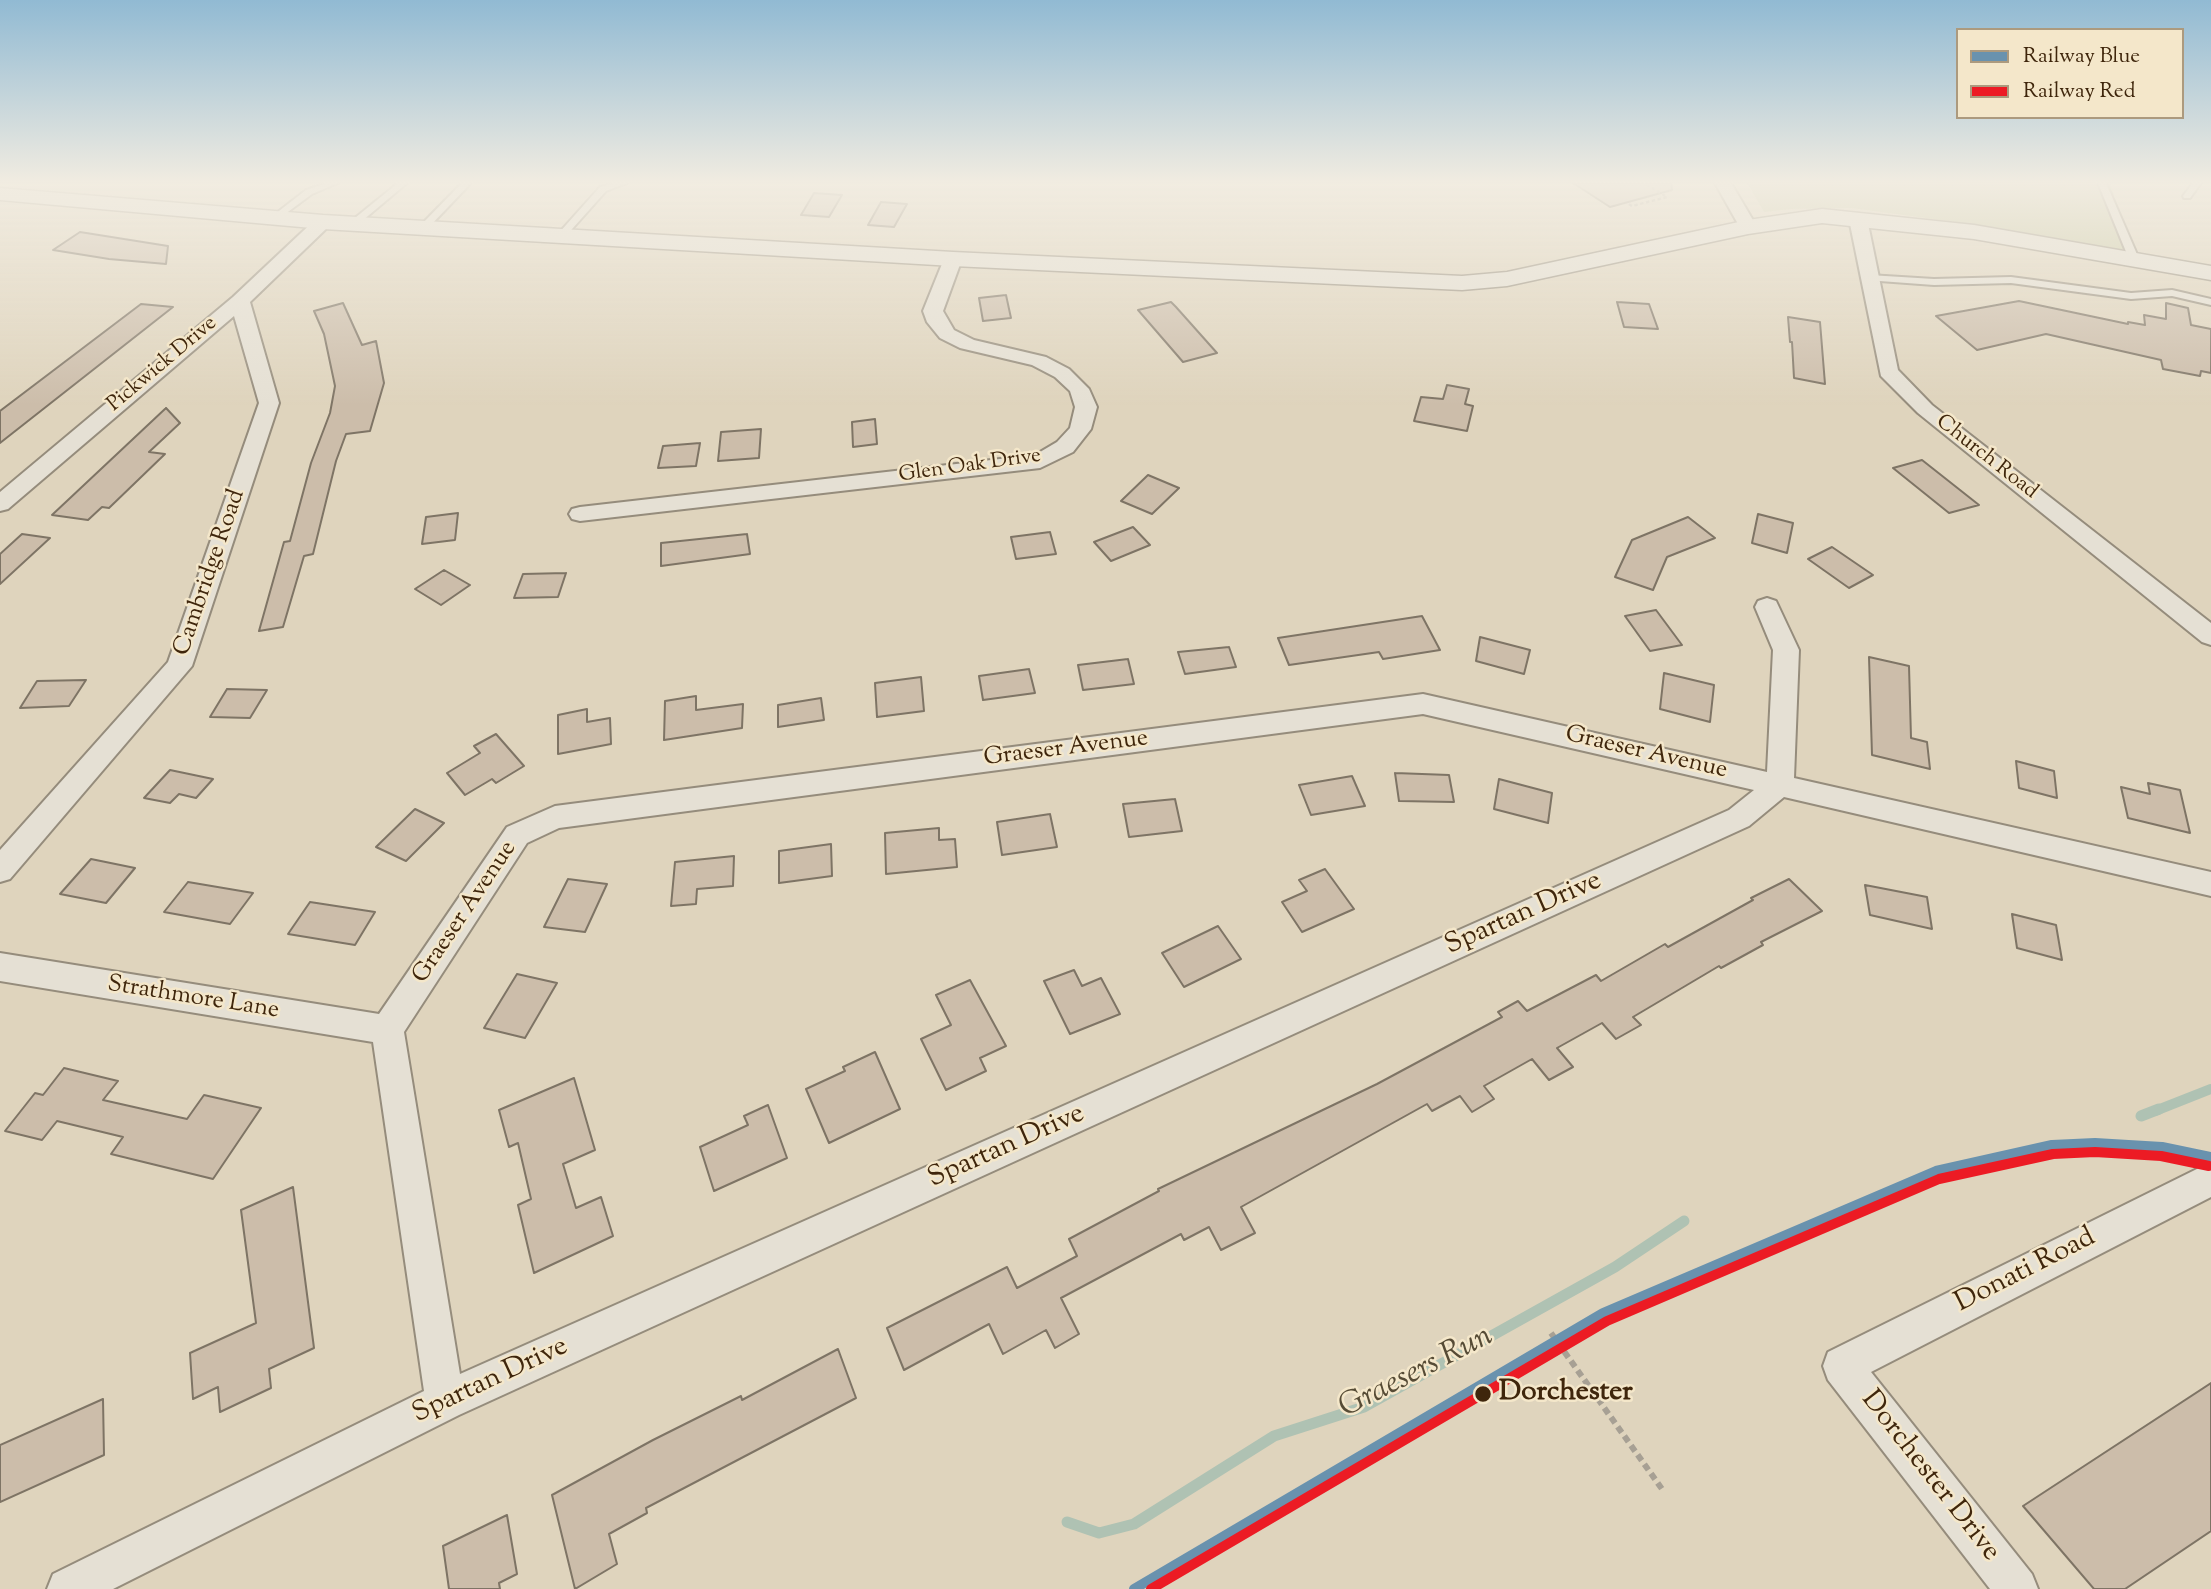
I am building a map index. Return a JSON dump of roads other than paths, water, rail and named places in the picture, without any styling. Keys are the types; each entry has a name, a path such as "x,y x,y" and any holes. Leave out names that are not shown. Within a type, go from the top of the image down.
{"street":[{"name":"Pickwick Drive","path":"0,504 240,301 286,257"},
{"path":"922,257 1462,283 1507,279 1608,257"},
{"name":"Church Road","path":"1865,257 1888,372 1925,409 2211,636"},
{"path":"2123,257 2211,273"},
{"name":"Glen Oak Drive","path":"580,514 1040,461 1065,447 1080,429 1086,407 1079,389 1062,373 1039,361 967,344 947,334 937,322 933,311 953,259"},
{"name":"Cambridge Road","path":"0,870 179,666 269,403 240,301"},
{"path":"1767,607 1786,650 1780,785"},
{"name":"Graeser Avenue","path":"387,1030 517,835 555,817 1423,704 2211,884"},
{"name":"Spartan Drive","path":"68,1589 445,1401 1739,818 1780,785"},
{"name":"Strathmore Lane","path":"0,967 387,1030"},
{"path":"387,1030 445,1401"},
{"name":"Donati Road","path":"1842,1366 2211,1179"},
{"name":"Dorchester Drive","path":"1842,1366 2017,1589"}],"lane":[{"path":"1869,278 1934,282 2011,280 2083,292 2131,296 2172,293 2211,302"}],"waterway":[{"name":"Graesers Run","path":"2155,1111 2211,1089"},
{"name":"Graesers Run","path":"2141,1116 2159,1109"},
{"name":"Graesers Run","path":"1067,1522 1099,1533 1134,1524 1274,1436 1364,1407 1615,1267 1684,1221"}],"rail line":[{"name":"Blue","path":"1134,1589 1603,1313 1936,1171 2052,1145 2095,1143 2162,1147 2211,1157"},
{"name":"Red","path":"1151,1589 1607,1321 1939,1179 2053,1154 2095,1152 2161,1156 2209,1166"}],"place":[{"name":"Dorchester","path":"1483,1394"}]}
